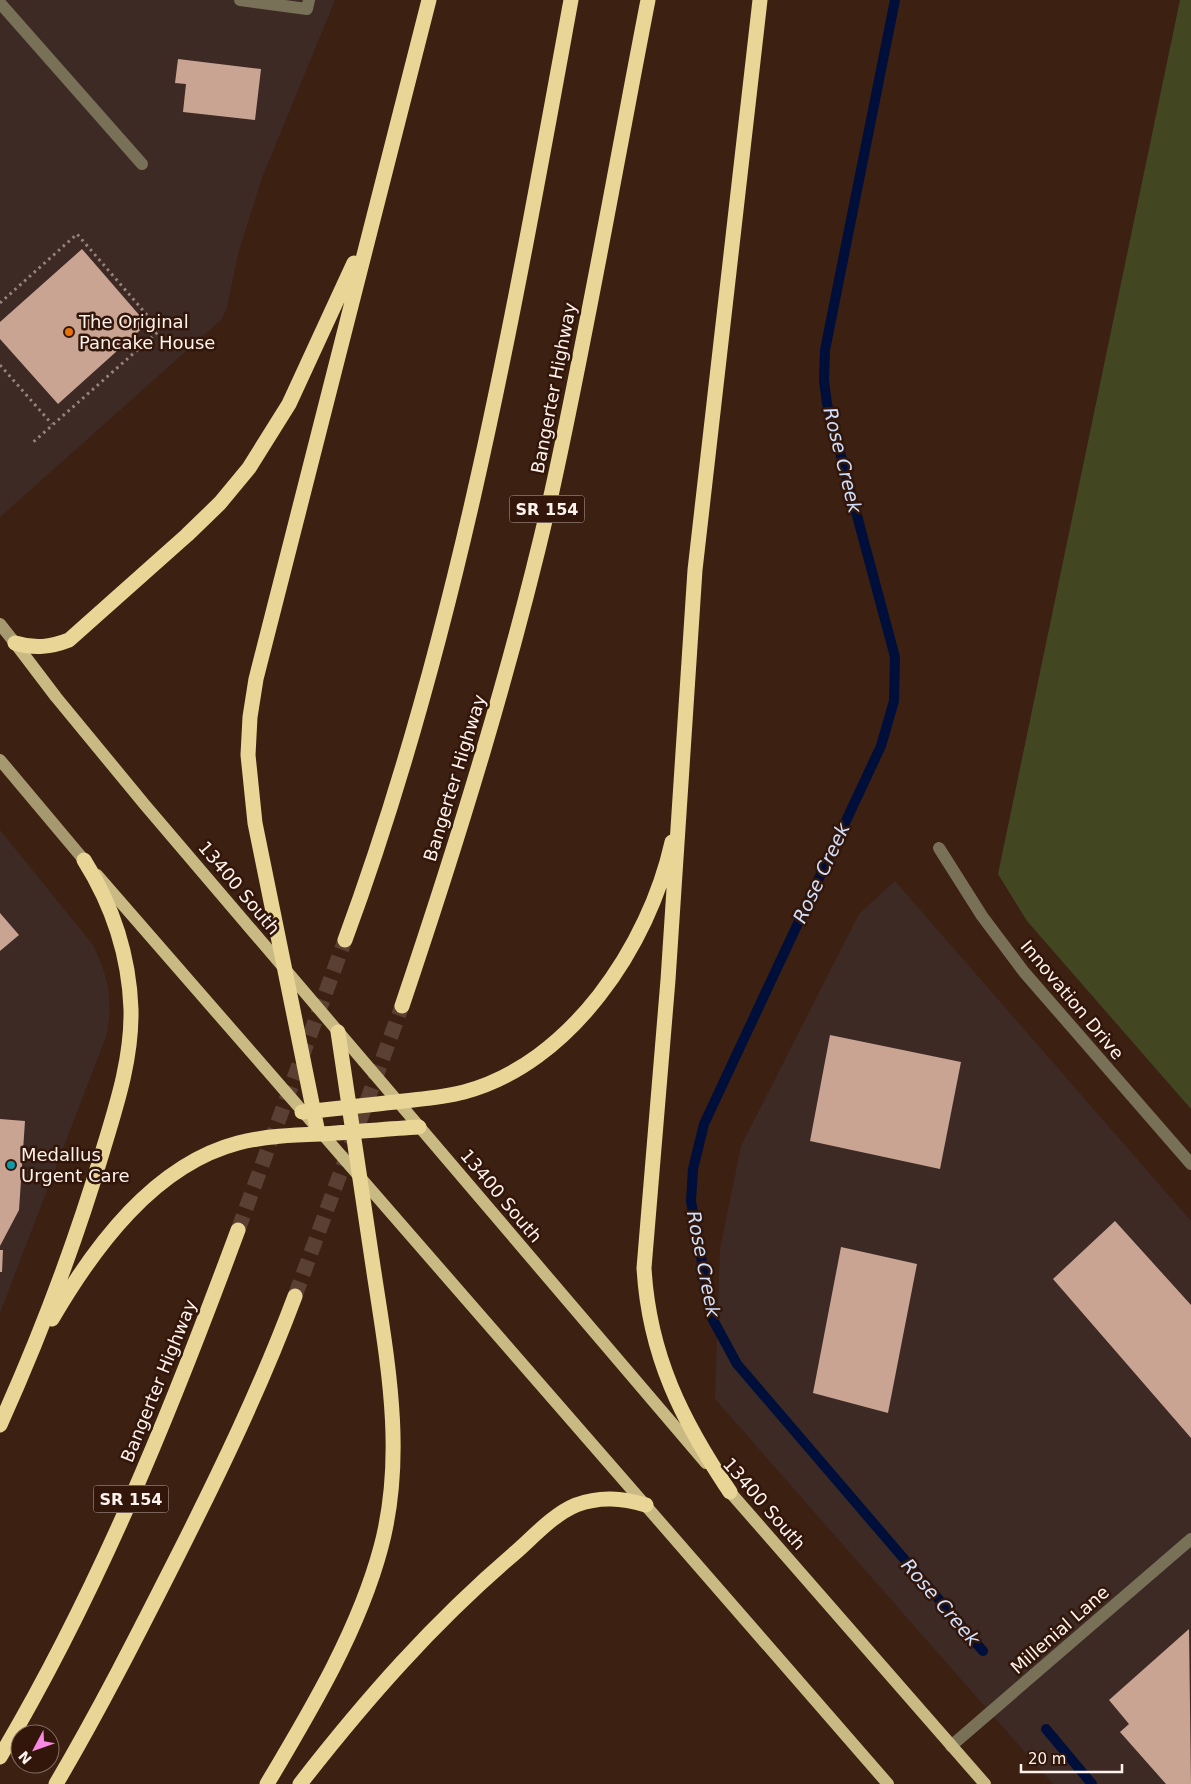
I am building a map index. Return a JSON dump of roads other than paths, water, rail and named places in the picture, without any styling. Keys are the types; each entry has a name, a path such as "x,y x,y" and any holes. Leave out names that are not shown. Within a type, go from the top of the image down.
{"highway":[{"path":"319,1131 308,1111 284,969 251,798 248,755 250,717 256,679 429,0"},
{"path":"346,940 377,854 425,689 468,522 503,364 571,0"},
{"name":"Bangerter Highway","path":"402,1006 483,755 549,502 581,354 648,0"},
{"path":"730,1492 685,1420 668,1383 656,1345 645,1288 645,1239 668,980 695,570 760,0"},
{"path":"16,643 28,647 42,647 69,640 220,503 249,468 289,404 370,228"},
{"path":"308,1111 440,1098 464,1092 495,1080 526,1064 546,1050 585,1013 617,970 639,931 660,882 671,848 681,804"},
{"path":"0,1425 33,1352 91,1189 124,1076 129,1043 129,986 123,946 101,887 84,860"},
{"path":"267,1784 361,1608 382,1545 390,1503 394,1460 392,1400 338,1032"},
{"path":"33,1352 74,1285 105,1242 145,1195 166,1177 207,1154 238,1143 261,1138 319,1131 353,1132 419,1127"},
{"name":"Bangerter Highway","path":"0,1757 57,1652 106,1555 151,1454 192,1353 238,1230"},
{"path":"56,1784 135,1640 205,1502 271,1361 295,1296"},
{"path":"300,1784 381,1683 429,1632 480,1583 559,1515 574,1506 610,1498 646,1506"}],"main road":[{"name":"13400 South","path":"0,624 138,797 284,969 730,1492 985,1784"},
{"path":"0,760 84,860 308,1111"},
{"path":"319,1131 888,1784"}],"street":[{"path":"240,0 307,9 309,0"},
{"path":"0,3 142,164"},
{"name":"Innovation Drive","path":"939,848 982,916 1020,966 1191,1164"},
{"name":"Millenial Lane","path":"952,1746 1191,1539"}],"waterway":[{"name":"Rose Creek","path":"895,0 825,350 824,380 827,404 895,657 894,701 881,746 704,1124 693,1169 691,1201 712,1318 737,1364 983,1651"},
{"name":"Rose Creek","path":"1046,1729 1092,1784"}],"tunnel":[{"path":"238,1230 345,940"},
{"path":"295,1296 402,1006"}],"place":[{"name":"The Original Pancake House","path":"69,332"},
{"name":"Medallus Urgent Care","path":"11,1165"}]}
